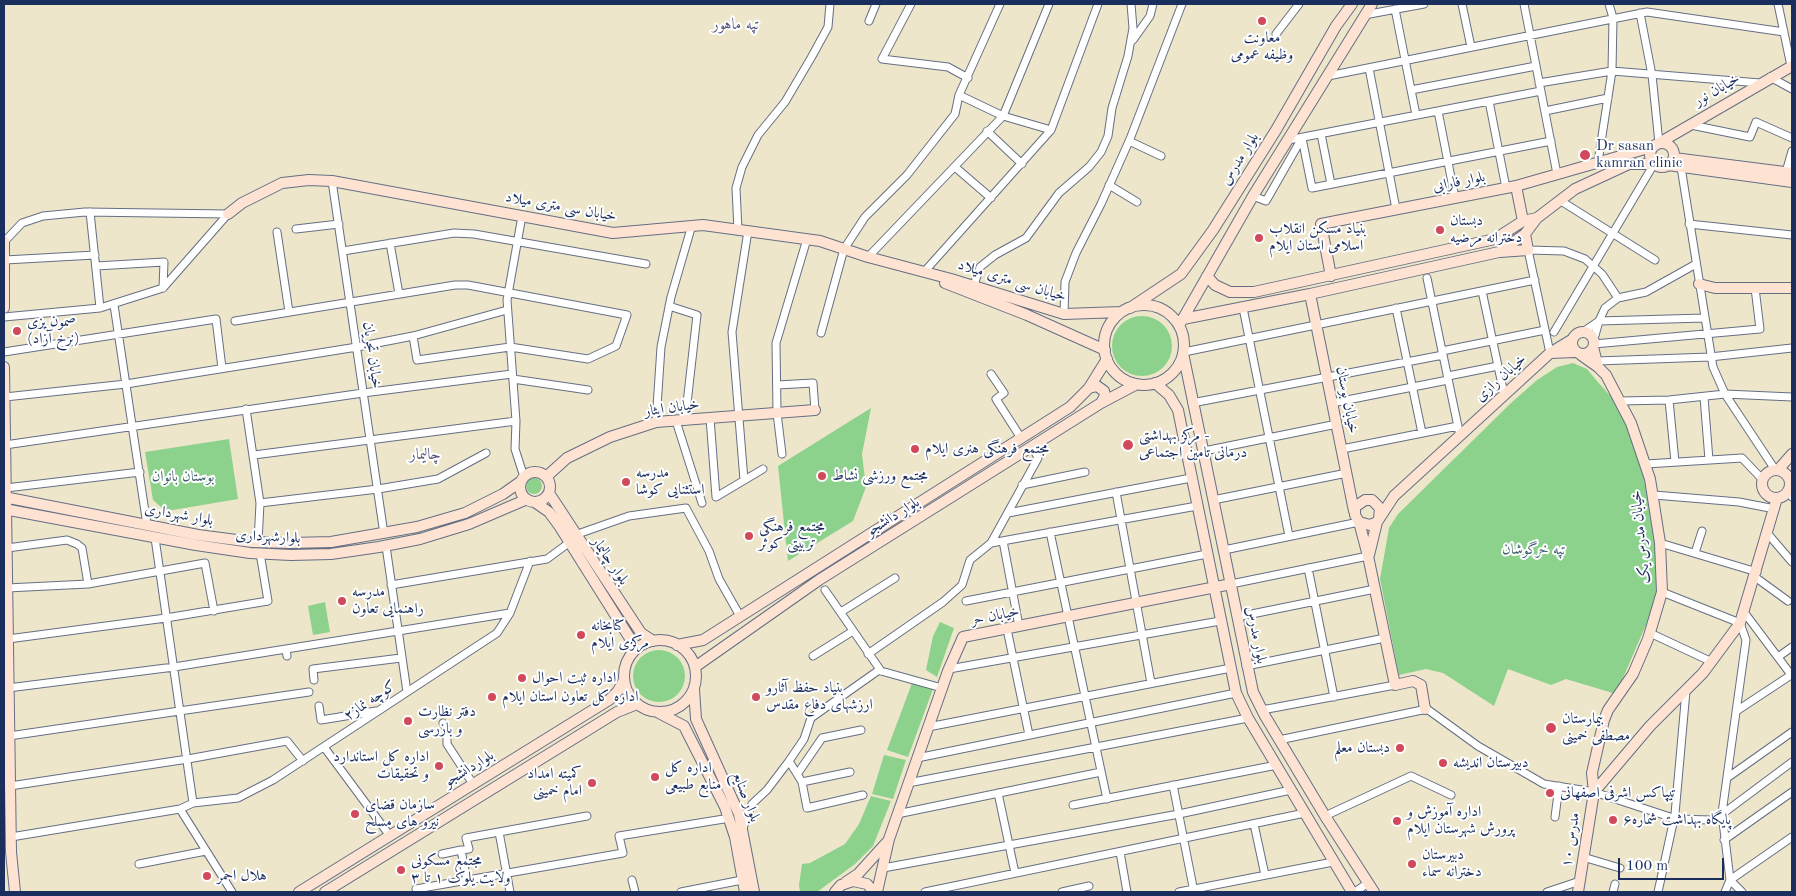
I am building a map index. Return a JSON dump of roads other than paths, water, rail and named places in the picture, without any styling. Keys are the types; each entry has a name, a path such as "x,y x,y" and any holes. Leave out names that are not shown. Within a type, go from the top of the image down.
{"main road":[{"name":"بلوار مدرس","path":"1126,310 1180,274 1213,230 1276,130 1336,26 1352,4"},
{"name":"بلوار مدرس","path":"1181,322 1253,196 1372,4"},
{"name":"خیابان نور","path":"1656,145 1689,124 1792,66"},
{"path":"1276,130 1281,140 1288,140"},
{"path":"1654,164 1650,154 1656,145 1671,146 1671,162"},
{"name":"بلوار فارابی","path":"1331,276 1321,224 1511,187 1656,145"},
{"path":"1263,151 1273,148 1277,152 1277,158"},
{"path":"1671,162 1681,168 1789,172"},
{"path":"1499,252 1525,234 1537,218 1575,190 1628,164 1654,164 1661,167 1671,162 1717,168 1792,182"},
{"path":"1561,173 1570,171 1578,176 1578,186 1575,190"},
{"name":"خیابان سی متری میلاد","path":"228,214 242,203 282,183 309,180 332,181 613,233 692,225 807,239 924,272 972,289 1064,314 1126,310"},
{"path":"1511,187 1523,221"},
{"path":"1207,276 1216,285 1230,292 1254,292 1478,243 1495,238 1523,221 1537,218"},
{"path":"1181,322 1499,252 1528,250 1525,234"},
{"path":"4,242 4,308"},
{"path":"1478,243 1485,250 1482,256"},
{"path":"1699,284 1715,288 1792,288"},
{"name":"خیابان سی متری میلاد","path":"972,289 1106,355"},
{"path":"1254,292 1257,305"},
{"name":"خیابان بوستان","path":"1310,294 1354,511"},
{"path":"1140,305 1157,307 1181,322 1183,353 1173,372 1155,383 1137,384 1119,375 1106,355 1106,333 1115,318 1126,310 1140,305"},
{"path":"1579,332 1590,334 1594,343 1597,364 1578,353 1572,347 1572,339 1579,332"},
{"name":"خیابان رازی","path":"1368,556 1378,520 1394,496 1459,431 1550,353 1572,339"},
{"path":"1550,353 1586,354 1594,343"},
{"name":"بلوار مدرس","path":"1183,353 1246,666 1253,692 1279,740 1371,888"},
{"name":"بلوار دانشجو","path":"677,644 703,640 1070,407 1089,388 1106,355"},
{"name":"خیابان مدرس یک","path":"1594,792 1592,773 1604,720 1608,710 1633,674 1650,633 1662,592 1660,543 1654,495 1646,464 1631,423 1606,375 1597,364"},
{"path":"4,367 11,837 15,892"},
{"name":"بلوار مدرس","path":"1155,383 1173,401 1178,410 1236,693 1248,718 1332,862 1354,892"},
{"name":"بلوار دانشجو","path":"695,667 819,580 1033,448 1101,403 1137,384"},
{"path":"1089,388 1097,386 1104,391 1104,400 1101,403"},
{"path":"1173,401 1179,392 1191,398"},
{"name":"خیابان ایثار","path":"546,477 567,458 610,437 656,422 815,410"},
{"path":"1777,498 1765,493 1762,480 1769,472 1777,470 1792,454"},
{"path":"1594,792 1650,726 1686,691 1712,662 1740,624 1768,534 1777,498 1790,485 1792,464"},
{"path":"1777,470 1790,485"},
{"path":"533,472 546,477 550,484 549,493 544,500 536,503 525,500 520,492 522,480 533,472"},
{"name":"بلوار شهرداری","path":"5,495 198,535 258,542 331,542 384,534 465,513 503,494 522,480"},
{"name":"بلوار چالیمار","path":"549,493 572,539 631,640 632,653"},
{"path":"1394,496 1361,501 1354,511 1359,522 1368,556 1394,685 1413,681 1421,685 1425,709"},
{"name":"بلوارشهرداری","path":"5,510 155,538 260,554 331,554 386,546 470,524 525,500"},
{"path":"1359,522 1370,526 1378,520 1380,508 1375,502 1369,500"},
{"name":"بلوار چالیمار","path":"536,503 549,512 572,539 641,633 653,641"},
{"path":"384,534 386,546"},
{"name":"خیابان حر","path":"876,892 884,868 889,839 908,783 948,670 963,637 1231,584"},
{"path":"661,640 677,644 691,658 695,667 694,688 688,698 679,707 668,711 655,712 637,704 626,689 624,671 632,653 641,645 653,641 661,640"},
{"name":"بلواردانشجو","path":"299,892 609,700 618,691 624,680"},
{"name":"بلوار صنایع","path":"694,688 696,719 734,801 743,831 747,880 744,892"},
{"name":"بلواردانشجو","path":"325,892 617,712 637,704"},
{"name":"بلوار صنایع","path":"655,712 684,726 730,818 747,880 754,892"},
{"name":"مدرس ۱۰","path":"1578,892 1594,792"},
{"name":"خیابان حر","path":"836,892 874,859 889,839"},
{"path":"747,880 760,892"},
{"path":"846,882 860,881 876,892"}],"street":[{"path":"744,480 732,332 743,230 736,188 742,166 758,135 786,102 828,27 830,4"},
{"path":"869,21 876,4"},
{"path":"911,4 882,59 948,67 968,78"},
{"path":"821,332 844,249 865,217 907,175 955,114 959,95 1000,4"},
{"path":"868,257 1003,116 1049,4"},
{"path":"924,272 1051,130 1098,4"},
{"path":"972,289 980,267 995,255 1026,238 1059,193 1089,167 1101,152 1108,136 1112,108 1131,43 1133,28 1132,4"},
{"path":"1131,43 1150,16 1154,4"},
{"path":"1064,314 1065,282 1076,253 1110,185 1129,141 1182,4"},
{"path":"1276,34 1299,4"},
{"path":"1364,15 1424,4"},
{"path":"1462,4 1471,48"},
{"path":"1524,4 1551,141 1561,173"},
{"path":"1598,162 1612,71 1612,18 1609,4"},
{"path":"1778,4 1792,66"},
{"path":"1395,9 1416,116"},
{"path":"1328,76 1647,12 1784,32"},
{"path":"1640,13 1652,75 1656,145"},
{"path":"1411,90 1536,66"},
{"path":"1369,68 1396,209"},
{"path":"1288,140 1489,101 1540,87 1612,71 1760,83"},
{"path":"1770,77 1792,89"},
{"path":"959,95 1003,116 1051,130"},
{"path":"1545,111 1608,98"},
{"path":"1489,101 1499,151 1511,187"},
{"path":"1438,111 1455,198"},
{"path":"1689,124 1750,137 1756,122 1792,138"},
{"path":"987,131 1022,164"},
{"path":"1321,134 1331,184"},
{"path":"1302,138 1312,188 1551,141"},
{"path":"1253,196 1266,200 1302,138"},
{"path":"1129,141 1161,156"},
{"path":"1789,172 1792,151"},
{"path":"1554,332 1654,164"},
{"path":"955,167 991,198"},
{"path":"1681,168 1710,358 1717,380 1777,470"},
{"name":"خیابان تجریان","path":"332,181 384,534"},
{"path":"1110,185 1137,202"},
{"path":"1561,201 1655,260"},
{"path":"4,242 22,223 29,219 43,216 90,212 228,214"},
{"path":"90,212 100,308"},
{"path":"4,317 100,308 163,288 228,214"},
{"path":"522,216 507,294 516,421 515,449 522,480"},
{"path":"296,229 339,224"},
{"path":"1689,224 1792,235"},
{"path":"656,422 661,347 669,306 692,225"},
{"path":"277,232 289,312"},
{"path":"343,252 454,233 646,264"},
{"path":"782,454 777,413 776,343 807,239"},
{"path":"390,243 399,294"},
{"path":"1550,353 1528,250 1564,250 1585,259 1594,266 1618,298"},
{"path":"5,260 95,255"},
{"path":"96,266 164,262 163,288"},
{"path":"1696,264 1646,292 1618,298 1606,308 1599,321 1594,343 1707,335 1760,329 1755,288"},
{"path":"1342,449 1422,433 1459,431 1427,278"},
{"path":"1183,353 1535,280"},
{"path":"235,322 455,285 626,315 616,346 588,359 510,347 417,360 414,336"},
{"path":"1482,291 1504,394"},
{"path":"114,305 120,334 147,525"},
{"path":"669,306 697,315 680,421 702,503"},
{"path":"1243,308 1290,536"},
{"path":"1396,308 1422,433"},
{"path":"5,397 126,384 357,347 414,336 507,310"},
{"path":"1582,332 1599,321 1704,318"},
{"path":"4,352 216,319 226,368"},
{"path":"1191,398 1260,390 1407,361 1545,330"},
{"path":"1597,364 1710,358 1792,348"},
{"path":"1332,404 1498,366"},
{"path":"991,374 1004,393 996,399 1022,438"},
{"path":"5,445 363,392 512,376 588,390"},
{"path":"777,385 813,383 815,410"},
{"path":"1620,401 1669,400 1726,394 1792,397"},
{"path":"1704,397 1709,460"},
{"path":"1669,400 1675,462"},
{"path":"246,409 260,503 258,542"},
{"path":"710,418 716,496 764,469"},
{"path":"254,456 371,442 516,421"},
{"path":"1204,451 1337,424"},
{"path":"868,654 943,602 962,585 970,560 992,542 1038,458 1033,448"},
{"path":"260,503 378,489 438,479 486,453"},
{"path":"1646,464 1742,458 1762,480"},
{"path":"5,495 140,472"},
{"path":"1022,485 1086,472"},
{"path":"1214,500 1347,473"},
{"path":"1008,513 1191,478"},
{"path":"1116,492 1151,683"},
{"path":"1654,495 1739,502 1775,509"},
{"path":"992,542 1197,506"},
{"path":"391,585 547,559 572,539 630,516 686,508 709,550 719,579 740,616"},
{"path":"1224,550 1359,522"},
{"path":"1695,553 1702,531"},
{"path":"1050,532 1107,799"},
{"path":"1768,534 1792,562"},
{"path":"155,538 193,803"},
{"path":"7,548 67,540 77,544 82,548 88,584"},
{"path":"1002,540 1019,626"},
{"path":"1660,543 1756,574 1788,601"},
{"path":"386,546 407,692"},
{"path":"8,639 214,611 268,601 260,554"},
{"path":"966,601 1207,554"},
{"path":"1231,584 1368,556"},
{"name":"کوچه نماز۲","path":"11,837 180,809 193,803 238,798 273,780 498,633 510,613 530,561"},
{"path":"7,588 88,584 205,563 214,611"},
{"path":"1308,568 1334,697"},
{"path":"842,612 895,578"},
{"path":"1237,617 1375,589"},
{"path":"825,590 881,671"},
{"path":"1662,592 1740,624 1746,640 1738,710 1722,812 1730,880 1725,892"},
{"path":"1738,710 1792,676 1744,612"},
{"path":"8,688 287,652 311,645 397,633 510,613"},
{"path":"948,670 1220,621"},
{"path":"1006,629 1029,735"},
{"path":"813,656 853,631"},
{"path":"1650,633 1712,662"},
{"path":"1246,666 1385,638"},
{"path":"1778,657 1792,647"},
{"path":"314,680 313,669 401,658"},
{"path":"928,728 1231,668"},
{"path":"743,831 752,804 767,790 789,761 804,738 811,718 879,670 942,688"},
{"path":"1262,710 1394,685"},
{"path":"1658,892 1674,816 1686,691"},
{"path":"9,736 309,692"},
{"path":"917,758 1236,693"},
{"path":"319,706 321,720 380,710"},
{"path":"1279,740 1425,709 1478,746 1544,784 1594,792 1674,816 1711,820 1792,762"},
{"path":"908,783 1248,718"},
{"path":"443,722 447,730 447,744 473,784"},
{"path":"798,773 822,738 861,730"},
{"path":"1727,778 1792,732"},
{"path":"10,786 188,759 287,741 303,761"},
{"path":"324,748 390,836"},
{"path":"789,761 802,782 807,808 864,796"},
{"path":"1073,805 1277,765"},
{"path":"802,782 850,772"},
{"path":"898,814 1101,772"},
{"path":"1325,816 1411,776 1451,795"},
{"path":"1173,785 1194,891"},
{"path":"1555,817 1560,786"},
{"path":"884,868 1179,814 1291,790"},
{"path":"1724,840 1792,792"},
{"path":"998,793 1015,874"},
{"path":"180,809 232,892"},
{"path":"925,892 1305,813"},
{"path":"442,854 469,849 466,838 586,816"},
{"path":"416,889 623,853 619,836 730,818"},
{"path":"1254,824 1265,875"},
{"path":"499,832 510,892"},
{"path":"1730,880 1792,837"},
{"path":"461,850 467,880"},
{"path":"139,864 206,851"},
{"path":"1120,852 1127,892"},
{"path":"1584,857 1620,868"},
{"path":"1179,892 1194,891 1332,862"},
{"path":"632,880 634,892"},
{"path":"681,892 747,880"},
{"path":"1730,880 1742,892"},
{"path":"1547,892 1580,881"},
{"path":"1613,892 1616,884"},
{"path":"1062,892 1089,886"},
{"path":"1354,892 1371,888"}],"place":[{"name":"معاونت وظیفه عمومی","path":"1262,21"},
{"name":"Dr sasan kamran clinic","path":"1585,155"},
{"name":"دبستان دخترانه مرضیه","path":"1440,230"},
{"name":"بنیاد مسکن انقلاب اسلامی استان ایلام","path":"1259,238"},
{"name":"صمون پزی (نرخ آزاد)","path":"17,331"},
{"name":"مرکز بهداشتی - درمانی تامین اجتماعی","path":"1128,445"},
{"name":"مجتمع فرهنگی هنری ایلام","path":"915,449"},
{"name":"مجتمع ورزشی نشاط","path":"822,476"},
{"name":"مدرسه استثنایی کوشا","path":"626,482"},
{"name":"مجتمع فرهنگی تربیتی کوثر","path":"749,536"},
{"name":"مدرسه راهنمایی تعاون","path":"342,601"},
{"name":"کتابخانه مرکزی ایلام","path":"581,635"},
{"name":"اداره ثبت احوال","path":"522,678"},
{"name":"اداره کل تعاون استان ایلام","path":"492,697"},
{"name":"بنیاد حفظ آثارو ارزشهای دفاع مقدس","path":"756,697"},
{"name":"دفتر نظارت و بازرسی","path":"408,721"},
{"name":"بیمارستان مصطفی خمینی","path":"1551,728"},
{"name":"دبستان معلم","path":"1400,748"},
{"name":"دبیرستان اندیشه","path":"1443,763"},
{"name":"اداره کل استاندارد و تحقیقات","path":"439,766"},
{"name":"اداره کل منابع طبیعی","path":"655,777"},
{"name":"کمیته امداد امام خمینی","path":"592,783"},
{"name":"تیپاکس اشرفی اصفهانی","path":"1550,793"},
{"name":"سازمان قضای نیرو های مسلح","path":"355,814"},
{"name":"پایگاه بهداشت شماره۶","path":"1613,820"},
{"name":"اداره آموزش و پرورش شهرستان ایلام","path":"1397,821"},
{"name":"دبیرستان دخترانه سماء","path":"1412,864"},
{"name":"مجتمع مسکونی ولایت یلوک ۱ تا ۳","path":"401,870"},
{"name":"هلال احمر","path":"207,876"}],"district":[{"name":"تپه ماهور","path":"736,25"},
{"name":"چالیمار","path":"425,455"}],"park label":[{"name":"بوستان بانوان","path":"183,477"},
{"name":"تپه خرگوشان","path":"1534,550"}]}
